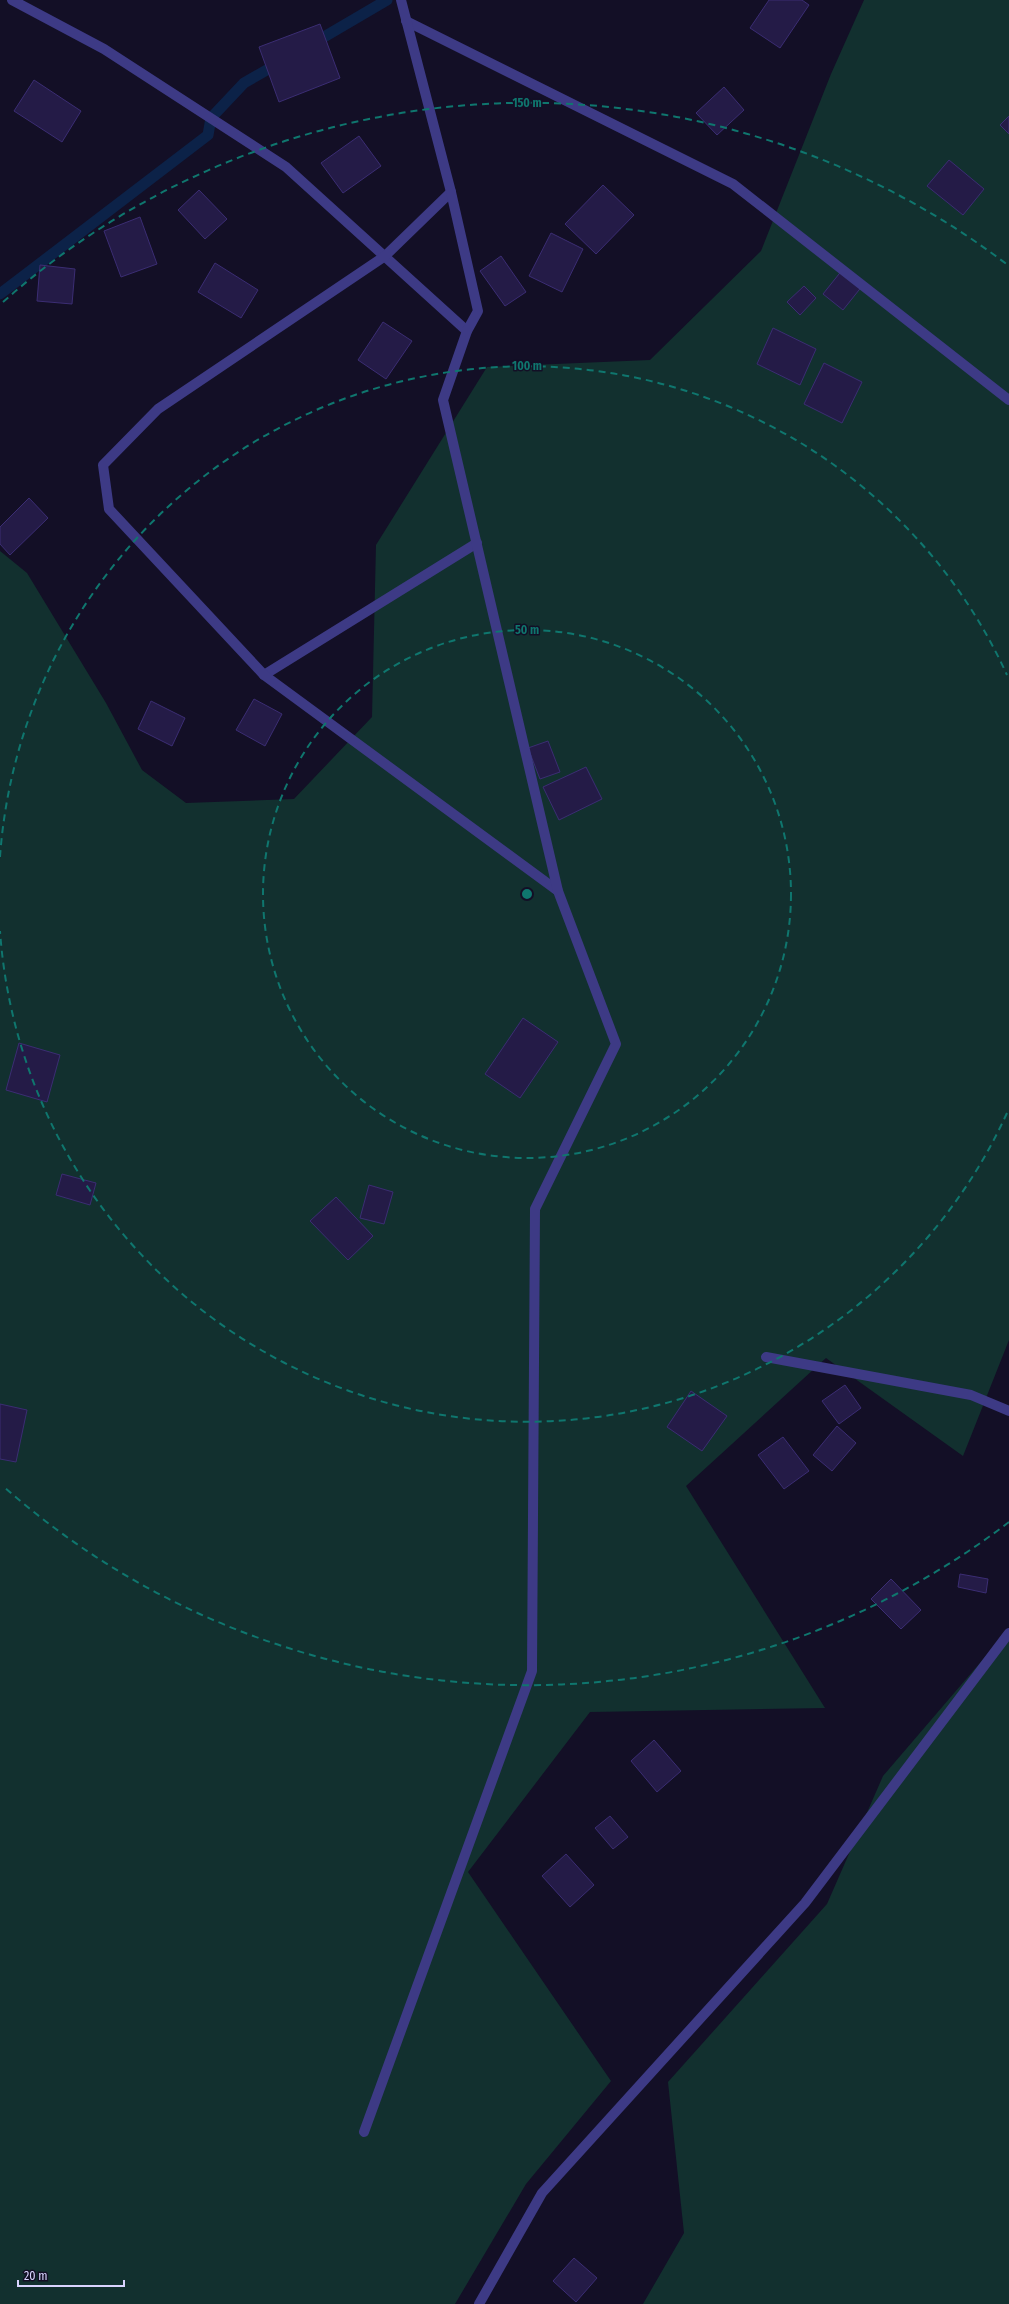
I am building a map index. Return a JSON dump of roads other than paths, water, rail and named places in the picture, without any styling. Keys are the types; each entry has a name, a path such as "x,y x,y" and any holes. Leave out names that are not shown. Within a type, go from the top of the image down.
{"street":[{"path":"12,0 104,49 286,167 467,331"},
{"path":"364,2132 532,1671 535,1209 616,1044 558,891 443,400 467,331 478,311 451,192 401,0"},
{"path":"406,21 733,184 1009,400"},
{"path":"451,192 385,256 158,409 104,465 109,509 264,675 558,891"},
{"path":"264,675 477,543"},
{"path":"766,1357 971,1395 1009,1411"},
{"path":"479,2304 542,2193 806,1903 1009,1634"}],"waterway":[{"path":"312,44 387,0"},
{"path":"0,294 208,135 211,118 244,83 279,63"}]}
